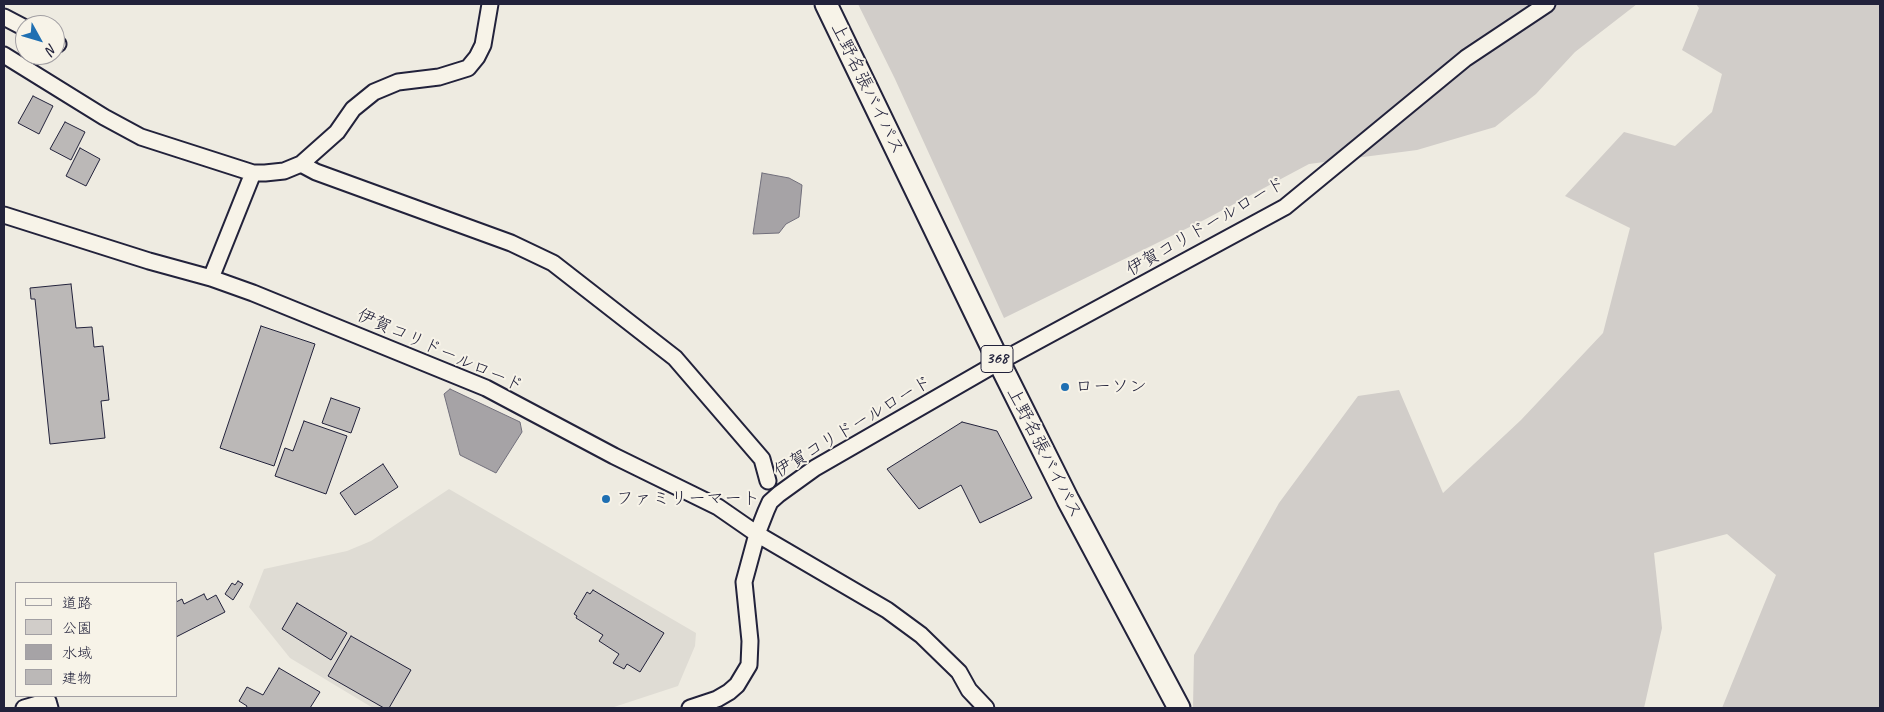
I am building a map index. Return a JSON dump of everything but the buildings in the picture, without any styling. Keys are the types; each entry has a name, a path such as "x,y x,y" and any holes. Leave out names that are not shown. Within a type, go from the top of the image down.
{"highway":[{"name":"上野名張バイパス","path":"826,4 998,362 1068,500 1179,708"}],"street":[{"path":"4,55 141,137 253,173 284,171 301,164 337,132 353,109 374,92 398,82 439,77 468,68 478,57 483,45 490,4"},
{"name":"伊賀コリドールロード","path":"4,215 149,261 211,278 486,388 614,456 718,507 758,534 770,502 794,482 998,362 1285,207 1466,58 1547,4"},
{"path":"301,164 316,172 511,242 553,262 675,358 762,460 768,481"},
{"path":"211,278 253,173"},
{"path":"690,708 718,699 729,692 737,685 749,665 750,641 744,582 758,534 886,610 921,635 959,672 969,690 986,708"},
{"path":"24,708 48,701 50,708"}],"shaded area":[{"path":"449,489 696,633 695,646 678,686 611,708 373,708 290,658 249,607 264,569 347,551 371,541"}],"green space":[{"path":"858,4 1637,4 1575,52 1536,94 1495,127 1417,150 1309,164 1204,220 1004,318 895,79"},
{"path":"1696,4 1880,4 1880,708 1722,708 1776,575 1727,534 1654,553 1662,628 1644,708 1193,708 1194,655 1279,503 1358,396 1399,390 1443,493 1521,420 1603,333 1630,228 1565,196 1624,132 1675,146 1712,112 1722,74 1682,50 1699,8"}],"water":[{"path":"762,173 789,178 802,185 799,217 786,224 779,233 753,234"},
{"path":"450,389 520,422 522,432 496,473 460,455 444,394"}],"place":[{"name":"ローソン","path":"1065,387"},
{"name":"ファミリーマート","path":"606,499"}]}
